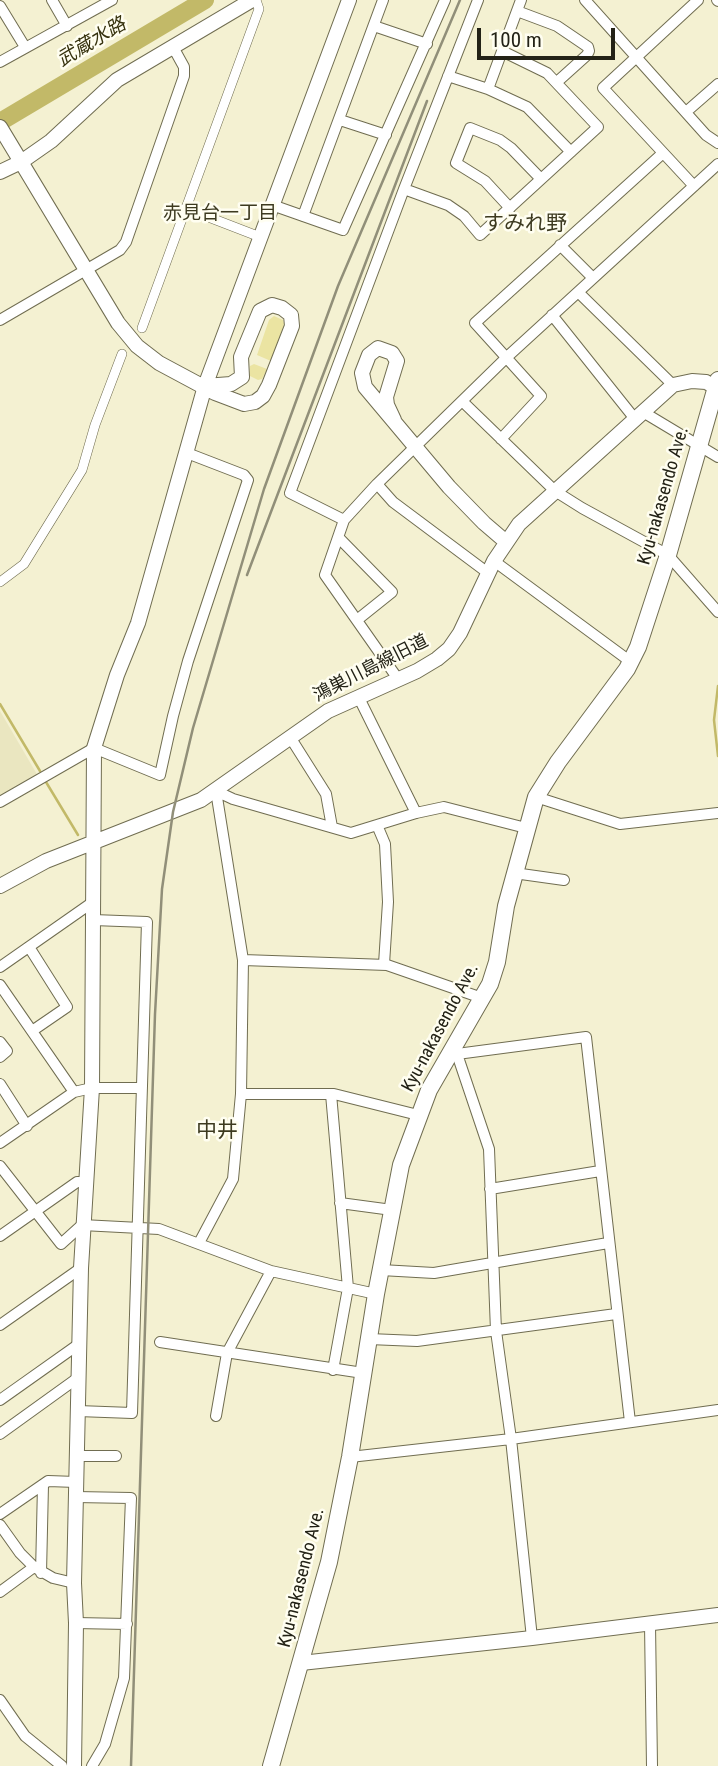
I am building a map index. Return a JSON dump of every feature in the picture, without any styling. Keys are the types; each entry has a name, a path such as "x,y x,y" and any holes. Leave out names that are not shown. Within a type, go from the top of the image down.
{"main road":[{"name":"Kyu-nakasendo Ave.","path":"274,1765 329,1562 401,1165 429,1090 455,1052 497,961 506,906 536,797 558,762 631,662 638,647 668,555 717,385"}],"street":[{"path":"52,0 67,26"},
{"path":"74,1766 74,1583 82,1225 92,1088 94,748 117,675 138,623 205,386 349,0"},
{"path":"303,216 383,0"},
{"path":"272,205 343,230 445,0"},
{"path":"344,520 290,493 478,0"},
{"path":"585,0 706,135 718,143"},
{"path":"0,62 108,1"},
{"path":"0,172 18,158 51,141 117,80 255,2"},
{"path":"142,328 255,2"},
{"path":"691,2 603,88 694,186"},
{"path":"488,89 519,5 588,47 587,55 557,82"},
{"path":"0,6 25,47"},
{"path":"374,26 427,44"},
{"path":"0,320 120,250 126,242 184,76 184,67 173,47"},
{"path":"404,189 448,205 464,216 480,235 598,127 557,82 532,64 502,51"},
{"path":"448,76 488,89 532,110 571,152"},
{"path":"686,112 718,84"},
{"path":"340,120 386,135"},
{"path":"0,127 118,323 137,346 159,363 215,393 244,404 255,402 263,396 292,326 291,315 272,305 260,311 241,357 242,377 231,384 205,386"},
{"path":"510,208 485,181 456,163 470,128 500,140 541,179"},
{"path":"501,439 541,396 475,323 663,153"},
{"path":"398,679 325,575 344,520 377,484 507,357 718,164"},
{"path":"185,208 255,235"},
{"path":"560,245 593,278"},
{"path":"578,292 673,385 692,381 717,385"},
{"path":"552,315 639,415 718,457"},
{"path":"394,420 386,397 397,361 391,353 378,348 369,355 362,373 363,384 466,505 505,541"},
{"path":"0,582 24,564 82,470 95,425 122,354"},
{"name":"鴻巣川島線旧道","path":"0,886 46,861 201,800 328,711 416,671 450,649 460,634 505,541 519,524 673,385"},
{"path":"462,401 555,491 668,555 717,610"},
{"path":"94,748 160,775 188,661 248,480 244,475 187,453"},
{"path":"377,484 393,502 631,662"},
{"path":"339,538 393,592 357,621"},
{"path":"358,696 416,813"},
{"path":"290,737 326,794 332,828"},
{"path":"0,802 94,748"},
{"path":"216,791 246,803 351,832 444,807 526,828"},
{"path":"199,1243 233,1179 241,1094 243,960 216,791"},
{"path":"536,797 620,824 718,813"},
{"path":"377,825 385,844 387,902 384,964"},
{"path":"514,873 565,880"},
{"path":"0,967 93,902"},
{"path":"78,1411 132,1413 148,922 93,920"},
{"path":"29,947 67,1007 32,1031"},
{"path":"243,960 384,964 482,998"},
{"path":"0,985 74,1092"},
{"path":"532,1638 496,1331 489,1149 455,1052 586,1037 629,1422"},
{"path":"0,1042 7,1051 0,1057"},
{"path":"0,1084 27,1126"},
{"path":"0,1143 74,1092 92,1088 142,1087"},
{"path":"241,1094 331,1094 418,1115"},
{"path":"331,1094 348,1288 333,1370"},
{"path":"0,1166 61,1244 82,1225 159,1229 271,1271 376,1294"},
{"path":"490,1189 600,1171"},
{"path":"0,1236 77,1182 85,1182"},
{"path":"340,1203 392,1210"},
{"path":"381,1270 433,1273 608,1243"},
{"path":"0,1325 81,1268"},
{"path":"216,1416 227,1353 271,1271"},
{"path":"369,1339 417,1341 617,1314"},
{"path":"160,1342 363,1373"},
{"path":"0,1400 79,1345"},
{"path":"0,1434 79,1377"},
{"path":"350,1457 510,1439 718,1410"},
{"path":"77,1456 116,1456"},
{"path":"0,1514 48,1481 131,1499 124,1678 105,1744 92,1766"},
{"path":"38,1570 43,1485"},
{"path":"0,1525 20,1553 38,1570 53,1578 74,1583"},
{"path":"0,1592 38,1570"},
{"path":"302,1663 718,1615"},
{"path":"76,1623 127,1624"},
{"path":"649,1623 652,1766"},
{"path":"0,1700 25,1736 62,1766"}],"shaded area":[{"path":"274,316 283,320 284,324 271,361 257,355 269,320"},
{"path":"254,364 267,369 262,379 250,376 250,366"},
{"path":"0,711 38,776 0,797"}],"waterway":[{"name":"武蔵水路","path":"0,122 205,0"},
{"path":"718,686 714,720 718,756"},
{"path":"0,704 40,771"},
{"path":"46,782 78,835"}],"railway":[{"path":"131,1766 155,1014 162,889 173,812 193,728 264,489 338,286 460,0"},
{"path":"247,575 427,101"}],"district":[{"name":"赤見台一丁目","path":"220,214"},
{"name":"すみれ野","path":"525,225"},
{"name":"中井","path":"217,1132"}]}
